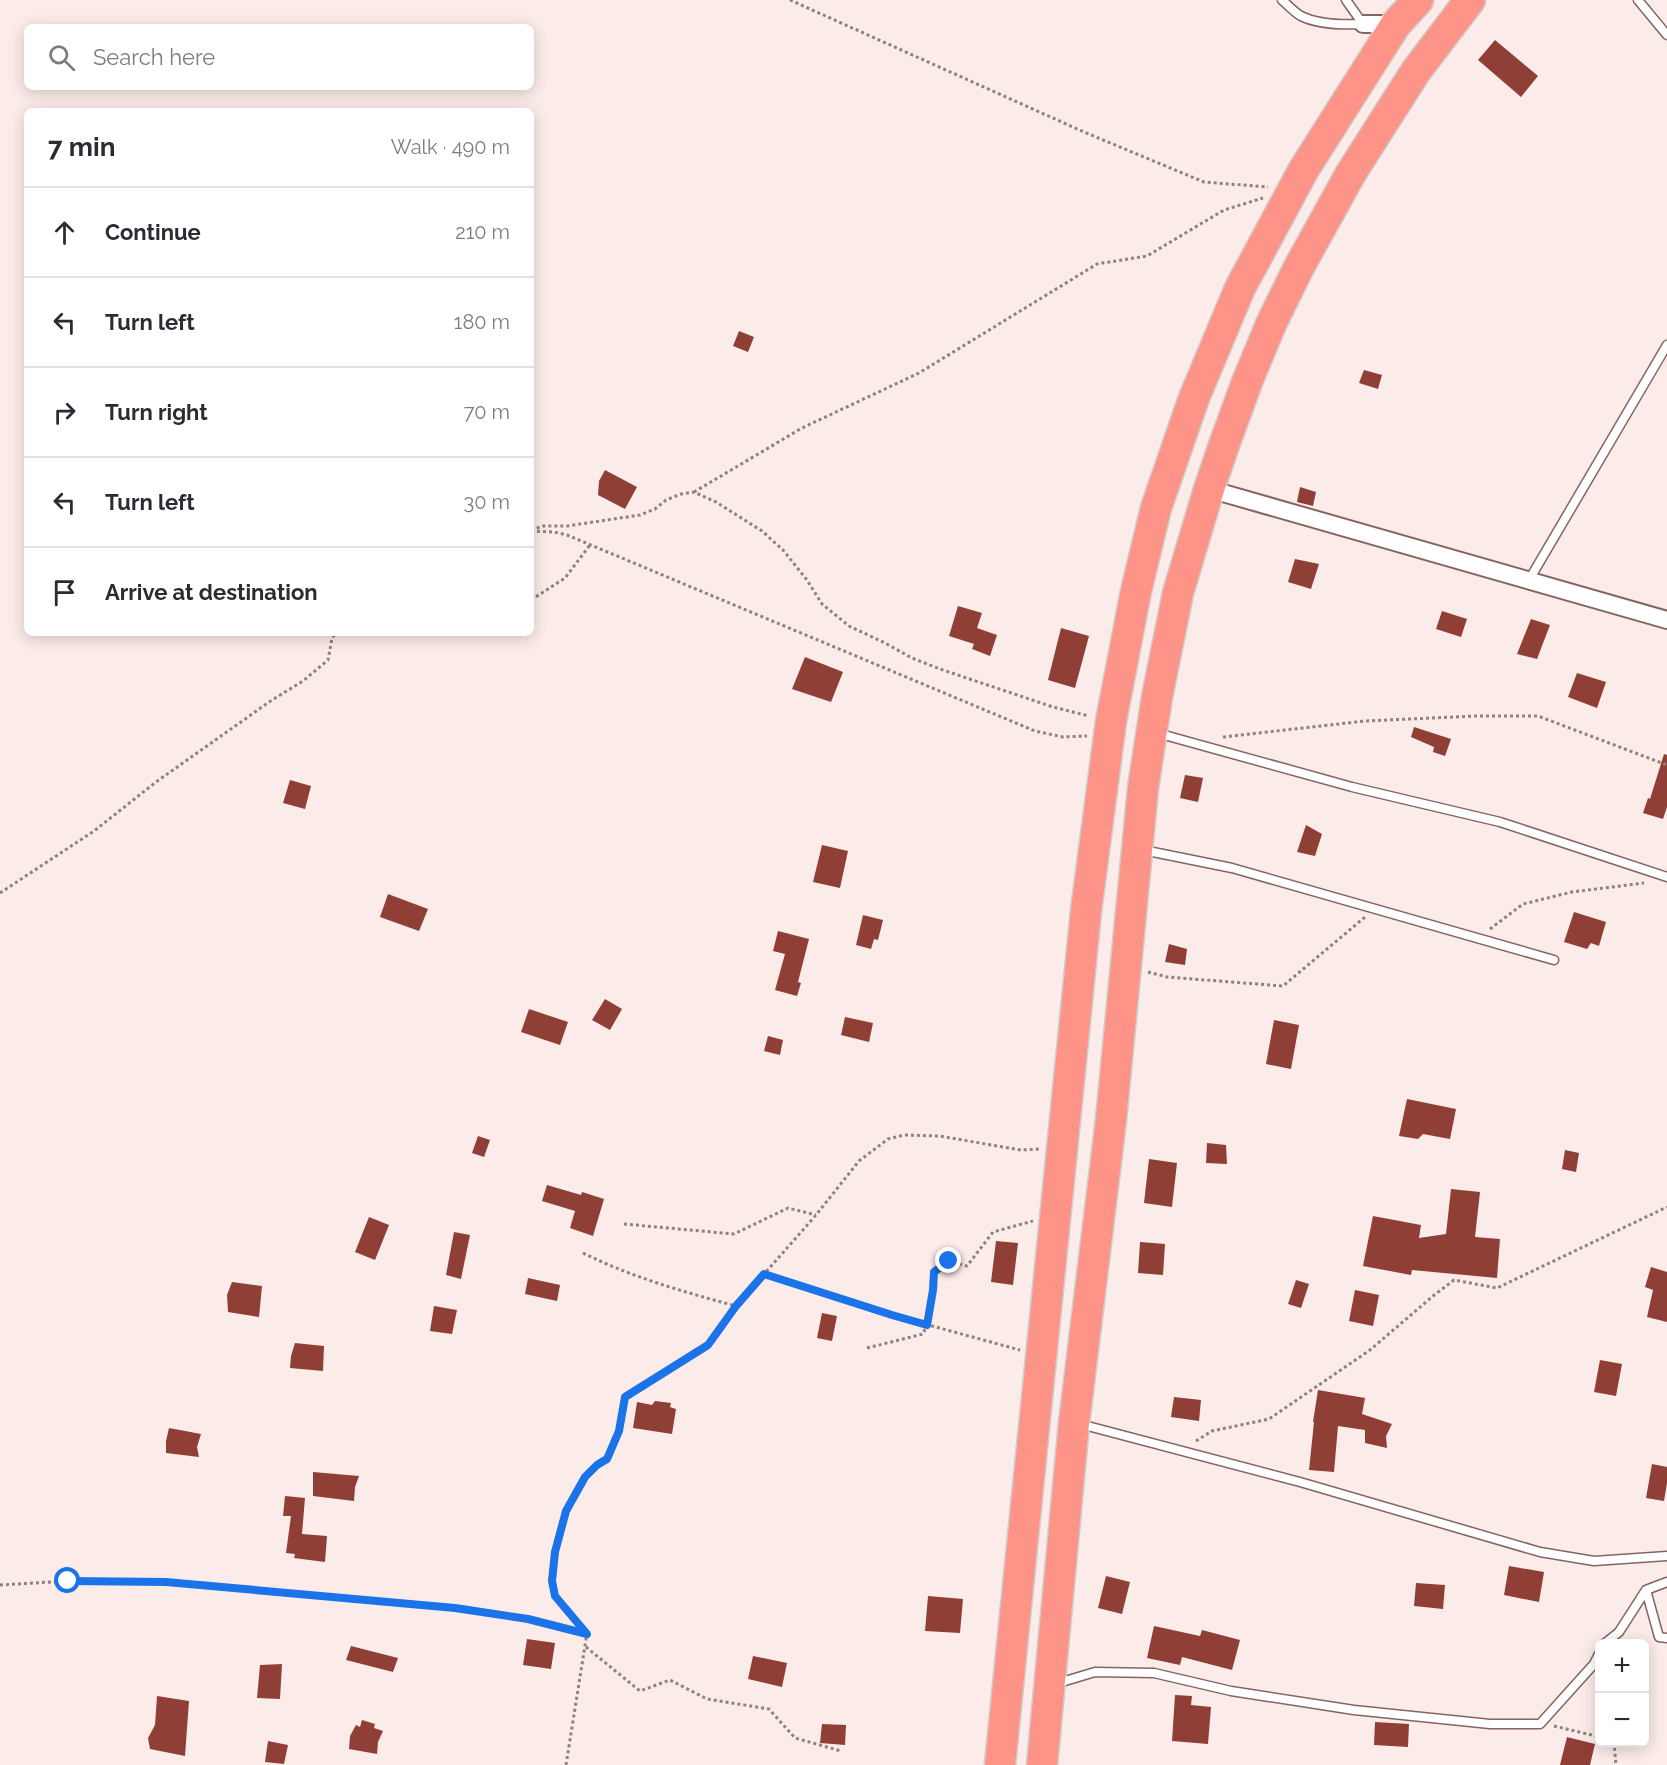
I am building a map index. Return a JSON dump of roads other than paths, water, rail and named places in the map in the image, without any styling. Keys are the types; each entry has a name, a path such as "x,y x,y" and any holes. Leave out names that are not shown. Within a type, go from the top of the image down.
{"highway":[{"path":"1000,1765 1086,911 1110,726 1136,591 1156,508 1194,398 1240,288 1310,160 1396,24 1418,0"},
{"path":"1042,1765 1074,1423 1111,1120 1137,848 1157,698 1179,592 1209,489 1247,382 1271,324 1299,267 1351,173 1404,89 1470,0"}],"street":[{"path":"1363,24 1396,24"},
{"path":"1209,489 1667,620"}],"lane":[{"path":"1282,0 1300,15 1317,21 1363,24"},
{"path":"1346,0 1363,24"},
{"path":"1638,0 1667,35"},
{"path":"1529,580 1667,345"},
{"path":"1152,732 1352,787 1500,822 1667,877"},
{"path":"1137,848 1232,868 1554,960"},
{"path":"1074,1423 1300,1482 1540,1552 1594,1561 1667,1557"},
{"path":"1610,1639 1619,1632 1646,1590 1667,1582"},
{"path":"1646,1590 1659,1637 1667,1638"},
{"path":"1050,1685 1095,1672 1155,1673 1231,1691 1354,1710 1490,1724 1540,1724 1595,1662"}]}
